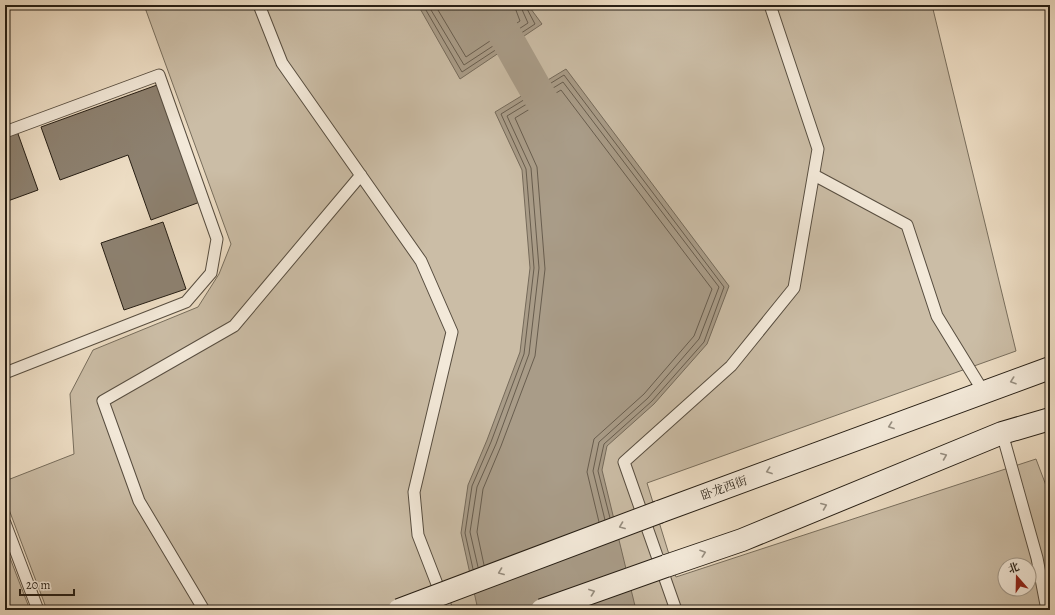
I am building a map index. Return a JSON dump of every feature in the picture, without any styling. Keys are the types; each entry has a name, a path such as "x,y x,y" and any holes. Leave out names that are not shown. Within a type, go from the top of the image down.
{"main road":[{"name":"卧龙西街","path":"399,610 659,512 1050,368"},
{"path":"542,610 742,540 1002,433 1050,419"}],"lane":[{"path":"259,5 282,63 421,261 452,332 414,492 418,535 447,610"},
{"path":"676,610 624,462 731,366 794,288 818,149 770,5"},
{"path":"5,132 159,75 217,239 210,273 186,302 5,373"},
{"path":"204,610 139,501 103,401 234,326 361,175"},
{"path":"814,175 907,224 937,316 983,392"},
{"path":"1002,433 1037,558 1047,610"},
{"path":"5,523 38,610"}],"shaded area":[{"path":"144,5 932,5 1016,351 647,483 676,577 1036,459 1050,496 1050,610 47,610 5,499 5,481 74,454 70,394 93,350 198,307 219,274 231,244"},
{"path":"5,545 30,610 8,610 5,606"}],"water":[{"path":"418,5 528,5 542,24 460,79"},
{"path":"566,69 729,286 707,344 654,404 607,446 602,470 636,610 478,610 461,533 468,485 487,440 520,352 530,268 522,170 495,112"}],"building":[{"path":"157,85 200,202 151,220 128,155 60,180 41,127"},
{"path":"17,131 38,190 5,202 5,136"},
{"path":"163,222 186,289 124,310 101,243"}],"waterway":[{"path":"488,5 557,127"}]}
